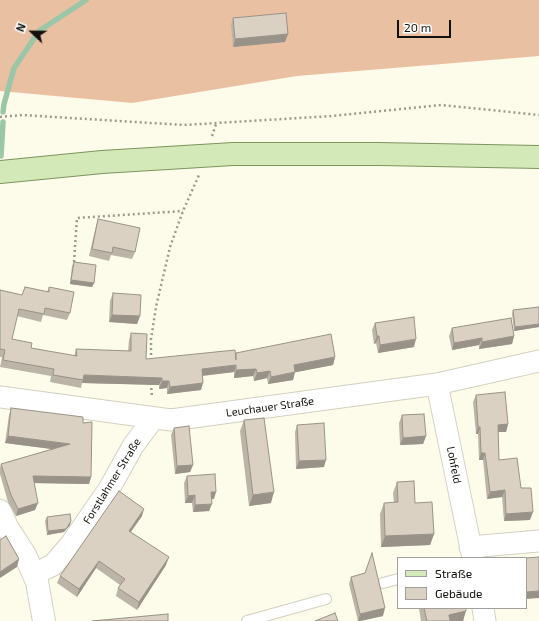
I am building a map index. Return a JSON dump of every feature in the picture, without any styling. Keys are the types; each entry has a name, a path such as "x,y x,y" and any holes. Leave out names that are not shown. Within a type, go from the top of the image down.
{"main road":[{"path":"0,172 102,162 205,156 379,154 539,157"}],"street":[{"name":"Leuchauer Straße","path":"0,397 153,419 171,420 437,384 539,361"},
{"name":"Lohfeld","path":"437,384 472,552 539,541"},
{"name":"Forstlahmer Straße","path":"34,574 53,565 71,544 109,490 133,446 153,419"},
{"path":"0,511 7,527 25,555 34,574 37,582 44,621"},
{"path":"483,609 485,621"}],"lane":[{"path":"383,583 397,579"},
{"path":"246,621 326,599"}],"path":[{"path":"0,117 22,115 184,125 332,116 441,106 539,115"},
{"path":"151,367 151,339 156,307 170,247 183,211 197,181 216,124"},
{"path":"74,262 77,218 183,211"},
{"path":"151,381 153,419"}],"shaded area":[{"path":"0,0 539,0 539,56 297,76 132,103 0,91"}],"building":[{"path":"286,13 288,34 235,39 233,18"},
{"path":"98,219 140,228 135,252 113,247 112,253 92,249"},
{"path":"74,262 96,265 94,283 71,280"},
{"path":"25,287 49,292 49,287 74,292 70,313 45,308 44,314 19,309 12,339 32,343 31,348 77,356 76,349 131,351 131,333 147,334 146,359 235,350 236,360 236,353 331,334 335,357 294,365 295,372 271,377 270,371 257,373 256,369 236,370 236,365 202,369 203,383 170,387 169,381 162,381 162,378 84,375 83,380 53,375 54,369 3,360 5,350 0,349 0,290 22,295"},
{"path":"113,293 141,295 140,316 112,315"},
{"path":"539,307 539,324 515,327 513,310"},
{"path":"414,317 416,339 380,345 375,323"},
{"path":"511,318 514,336 482,342 482,338 454,343 452,328"},
{"path":"505,392 508,424 498,425 499,460 517,458 521,488 531,488 533,512 506,514 505,490 490,492 485,453 481,453 480,427 478,427 476,395"},
{"path":"11,408 83,417 83,423 92,422 91,477 33,476 38,503 18,509 11,495 1,464 70,444 8,436"},
{"path":"424,414 426,436 403,438 402,415"},
{"path":"264,418 274,492 253,495 244,420"},
{"path":"324,423 326,460 299,461 297,425"},
{"path":"189,426 193,465 177,466 174,428"},
{"path":"215,474 216,492 211,492 212,504 195,505 195,495 188,496 187,476"},
{"path":"414,481 415,503 432,502 434,534 385,536 384,503 398,502 397,482"},
{"path":"119,491 144,509 129,531 169,557 139,602 118,588 125,579 99,561 79,589 60,576"},
{"path":"70,514 71,521 66,529 48,531 47,517"},
{"path":"6,536 19,559 0,572 0,540"},
{"path":"372,553 385,608 360,614 351,577 365,573"},
{"path":"539,557 539,591 527,592 527,558"},
{"path":"424,609 466,609 466,611 449,615 450,621 427,621"},
{"path":"335,613 338,621 315,621"},
{"path":"168,614 168,621 92,621"}],"waterway":[{"path":"3,112 14,68 39,31 86,0"},
{"path":"1,156 3,122"}]}
